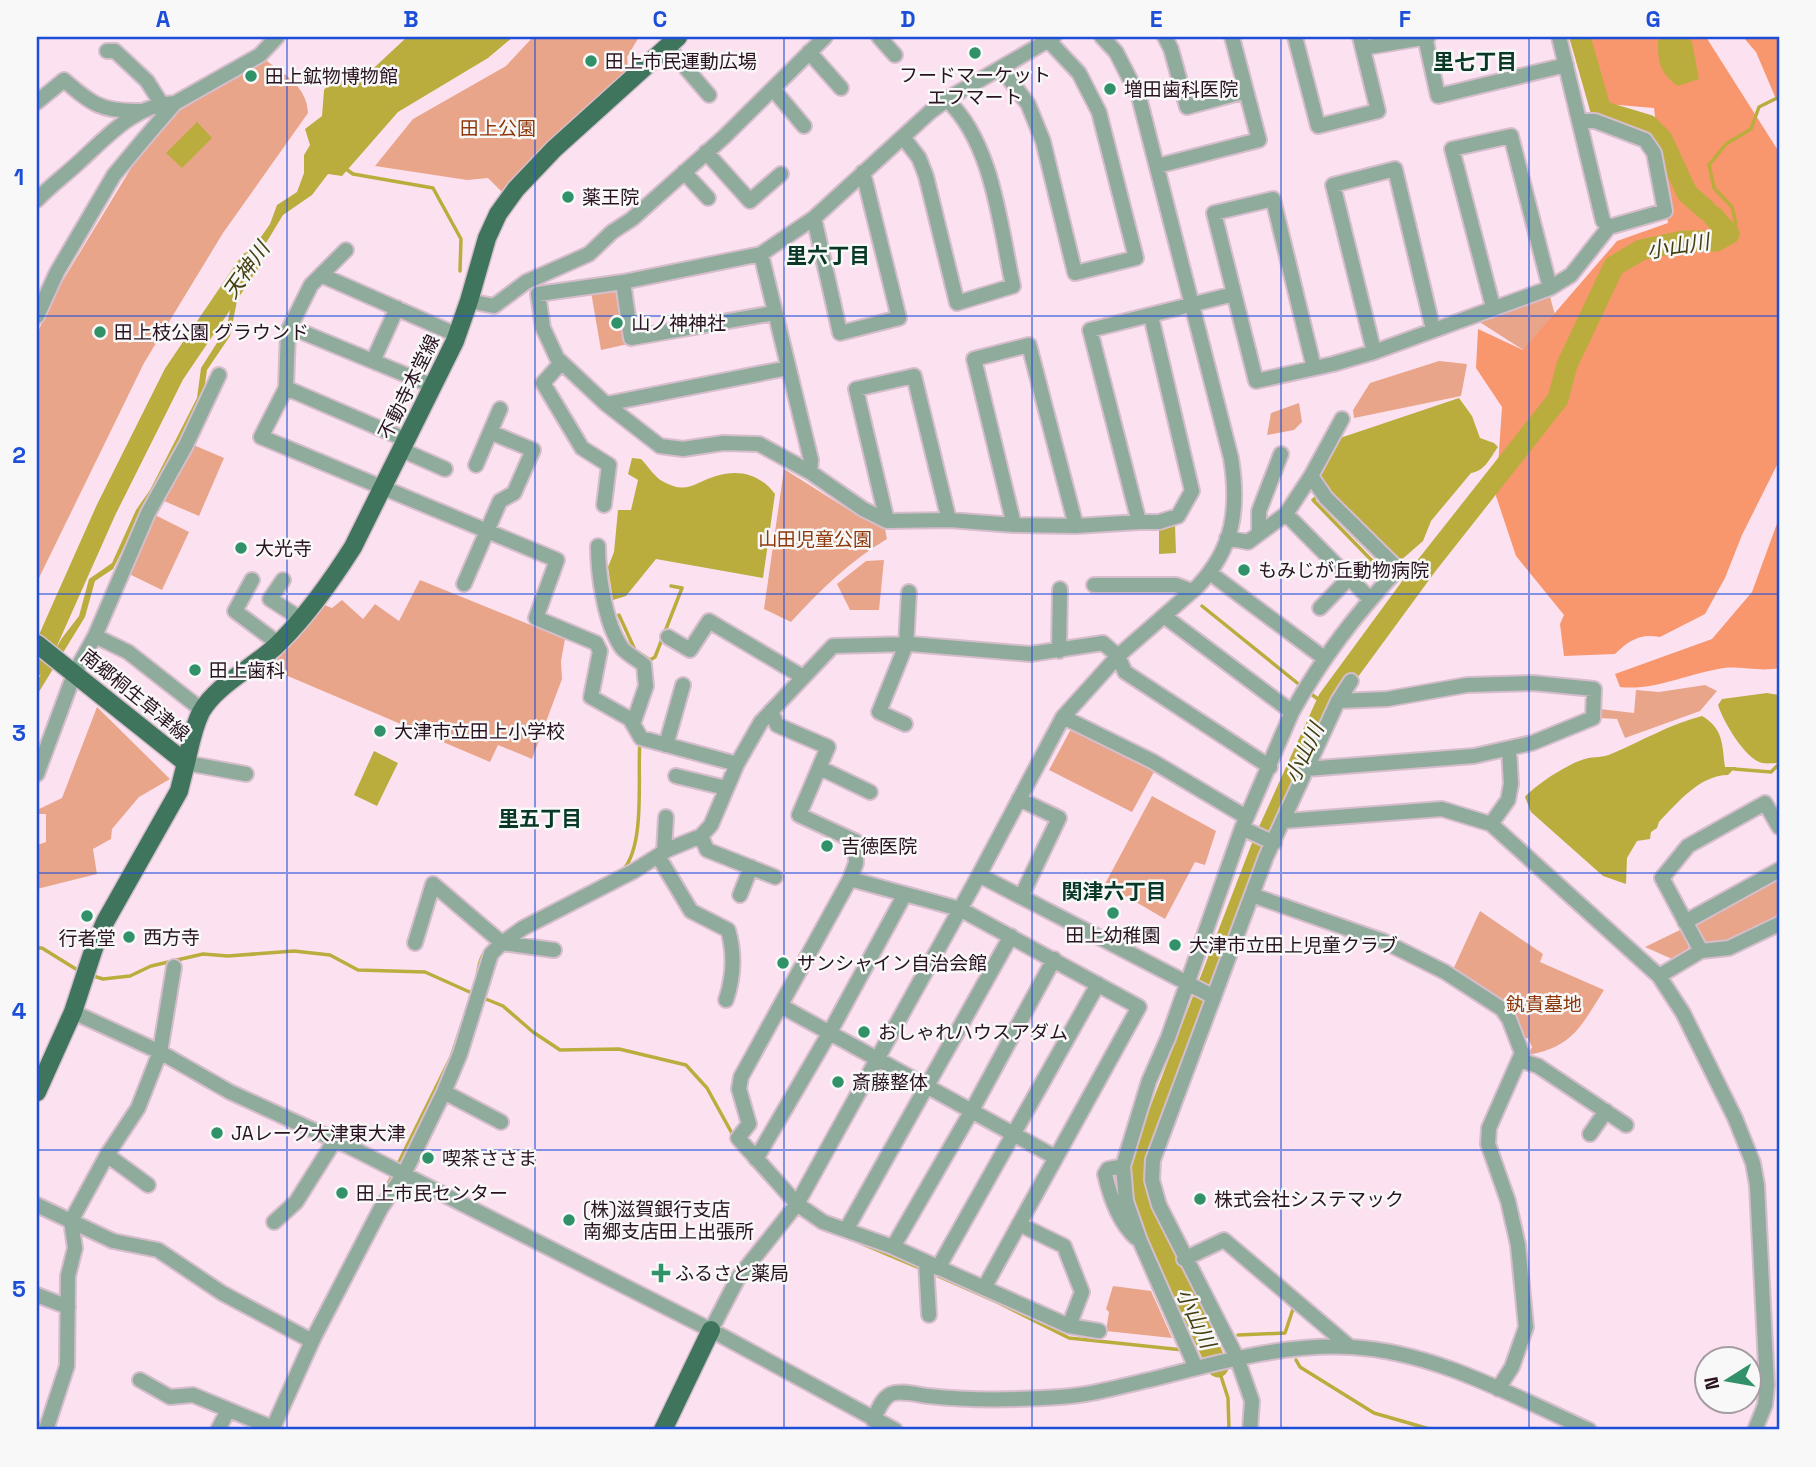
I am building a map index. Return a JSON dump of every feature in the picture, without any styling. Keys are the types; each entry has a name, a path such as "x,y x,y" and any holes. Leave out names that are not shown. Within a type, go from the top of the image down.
{"main road":[{"name":"不動寺本堂線","path":"186,763 202,710 213,697 279,644 348,556 457,335 487,238 506,202 555,149 673,41"},
{"name":"南郷桐生草津線","path":"37,644 186,763 179,791 105,922 73,1012 37,1092"},
{"path":"663,1430 711,1330"}],"street":[{"path":"37,102 64,79 91,103 116,112 140,111 168,103 260,55 277,37"},
{"path":"469,301 494,306 526,282 589,254 706,152 825,37"},
{"path":"879,37 895,55"},
{"path":"711,1330 738,1279 797,1204 1063,717 1118,656 1210,573 1222,554 1234,516 1236,489 1231,458 1139,97 1116,52 1102,37"},
{"path":"1165,37 1171,49 1187,107 1247,92"},
{"path":"1157,166 1259,140 1232,37"},
{"path":"1295,37 1318,126 1378,111 1362,42 1426,37 1438,96 1566,65"},
{"path":"1559,37 1604,221 1609,228"},
{"path":"1001,68 1028,104 1043,141 1075,273 1136,258 1099,111 1079,73 1051,38 947,100 930,112 814,218 761,254 623,282 538,294 543,328 552,352 606,404 660,446 683,449 723,443 759,444 810,472 863,509 887,521 949,520 1076,526 1160,522 1178,516 1192,491 1151,316"},
{"path":"673,41 709,95"},
{"path":"107,51 115,51 168,103"},
{"path":"809,52 841,88"},
{"path":"773,89 804,126"},
{"path":"903,137 919,158 926,176 957,303 1013,286 988,170 980,146 964,117 947,100"},
{"path":"37,316 57,272 114,175 168,103"},
{"path":"37,200 110,134 140,111"},
{"path":"1314,368 1273,199 1214,213 1256,381 1314,368 1374,352 1550,288 1571,275 1609,228 1665,211 1654,153 1645,140 1595,121 1580,121"},
{"path":"1493,307 1452,149 1511,136 1550,288"},
{"path":"706,152 750,201 781,174"},
{"path":"1374,352 1333,185 1395,169 1433,329"},
{"path":"684,172 708,198"},
{"path":"814,218 839,334 899,318 863,172"},
{"path":"346,250 311,285 288,331 286,388 261,438 556,561 536,618 596,643 600,651 592,697 630,719 641,738 737,764"},
{"path":"761,254 811,460 810,472"},
{"path":"321,275 457,335"},
{"path":"623,282 631,338 774,313"},
{"path":"1139,522 1090,330 1234,294"},
{"path":"373,361 397,308"},
{"path":"290,327 432,386"},
{"path":"1014,525 974,359 1029,345 1076,526"},
{"path":"561,363 542,383 582,448 609,465 604,505"},
{"path":"606,404 788,368"},
{"path":"37,774 75,672 95,636 148,513 186,445 219,375"},
{"path":"887,521 856,389 914,376 949,520"},
{"path":"286,388 404,445 445,469"},
{"path":"476,465 500,409"},
{"path":"1227,538 1248,542 1286,513 1311,476 1342,419"},
{"path":"464,584 500,500 514,493 533,450 490,432"},
{"path":"1259,534 1259,511 1281,454"},
{"path":"1198,1367 1140,1241 1126,1201 1123,1166 1149,1080 1168,1038 1244,823 1292,712 1324,658 1370,599 1398,569 1326,498 1311,476"},
{"path":"1286,513 1370,599"},
{"path":"598,546 598,567 607,612 623,648 644,665 646,686 633,724"},
{"path":"1210,573 1324,658"},
{"path":"1320,608 1350,577"},
{"path":"252,580 235,611 279,644"},
{"path":"283,580 270,599 301,619"},
{"path":"1094,585 1176,584 1192,591"},
{"path":"1059,651 1060,589"},
{"path":"905,724 878,712 906,645 909,592"},
{"path":"1164,617 1292,712"},
{"path":"668,637 690,650 709,621 803,677"},
{"path":"95,636 128,652 202,710"},
{"path":"140,1380 170,1397 193,1395 273,1429 312,1341 381,1208 404,1174 444,1092 460,1054 491,954 523,928 634,871 661,854 701,836 711,825 737,764 761,722 833,646 906,645 1030,654 1103,643 1118,656 1125,672 1270,766"},
{"path":"1250,1430 1252,1401 1159,1205 1152,1180 1153,1160 1266,857 1338,701 1351,681"},
{"path":"1306,769 1474,756 1531,743 1593,718 1594,689 1533,683 1467,685 1387,699 1338,701"},
{"path":"666,745 683,685"},
{"path":"771,711 777,725 828,747 799,815 855,841 856,863 850,879 741,1077 739,1089 750,1124 738,1138 797,1204 824,1222 893,1247 1069,1326 1099,1331"},
{"path":"1063,717 1152,761 1274,843"},
{"path":"1492,824 1508,800 1511,784 1509,748"},
{"path":"186,763 246,774"},
{"path":"820,768 870,792"},
{"path":"676,776 726,788"},
{"path":"1019,799 1059,818 1021,897"},
{"path":"1701,951 1662,878 1688,846 1766,803 1779,827"},
{"path":"1284,821 1442,809 1492,824 1659,976 1683,1013 1741,1130 1753,1163 1772,1316 1768,1385 1765,1405 1755,1430"},
{"path":"666,817 661,854 691,911 728,930 733,947 733,982 726,1000"},
{"path":"701,836 707,850 775,877"},
{"path":"740,895 751,867"},
{"path":"1685,922 1779,870"},
{"path":"979,875 1186,985 1214,997"},
{"path":"850,879 960,909 1139,1007 984,1288"},
{"path":"415,943 429,881 502,943 554,950"},
{"path":"756,1159 830,1032 905,894"},
{"path":"1252,895 1383,942 1445,972 1502,1009 1520,1044 1522,1054 1489,1128 1488,1144 1508,1201 1518,1245 1526,1327 1512,1367 1498,1390"},
{"path":"1659,976 1701,951 1729,948 1779,924"},
{"path":"846,1230 1011,936"},
{"path":"893,1247 971,1112 1054,959"},
{"path":"46,1430 67,1366 68,1276 75,1248 71,1221 107,1155 138,1108 160,1052 174,967"},
{"path":"929,1315 932,1265 1013,1134 1098,984"},
{"path":"781,1006 1055,1157"},
{"path":"73,1012 160,1052 230,1092 404,1174 711,1330 895,1430"},
{"path":"1519,1060 1538,1066 1626,1125"},
{"path":"444,1092 501,1122"},
{"path":"1590,1134 1605,1111"},
{"path":"274,1222 296,1202 335,1140"},
{"path":"107,1155 148,1185"},
{"path":"37,1205 113,1241 158,1250 222,1293 312,1341"},
{"path":"1018,1224 1064,1246 1082,1292 1069,1326"},
{"path":"1184,1259 1224,1240 1350,1347"},
{"path":"37,1294 68,1307"},
{"path":"873,1420 882,1402 892,1394 967,1400 1062,1397 1097,1393 1231,1360 1290,1350 1350,1347 1395,1353 1450,1368 1589,1430"},
{"path":"218,1430 228,1410"}],"green space":[{"name":"田上公園","path":"533,37 639,37 627,57 628,69 503,193 488,178 467,180 375,166 413,119 506,66"},
{"path":"264,59 299,88 304,95 308,113 223,233 144,363 37,582 37,334 54,295 133,165 177,112"},
{"path":"618,287 628,344 601,350 591,292"},
{"path":"1549,293 1555,315 1531,355 1478,321"},
{"path":"1439,361 1467,364 1461,396 1354,418 1353,410 1370,383"},
{"path":"1299,403 1302,422 1294,430 1267,435 1271,413"},
{"path":"189,443 224,458 199,516 164,501"},
{"name":"山田児童公園","path":"784,469 857,515 884,524 887,539 836,577 791,622 764,609"},
{"path":"155,515 189,532 162,590 127,573"},
{"path":"884,560 879,610 850,610 837,584 866,561"},
{"path":"420,580 565,639 561,661 562,679 532,759 498,745 490,762 269,668 298,638 322,604 332,608 342,600 363,619 375,604 399,621"},
{"path":"1705,685 1717,691 1700,711 1625,738 1617,719 1599,718 1600,709 1634,713 1636,690 1659,692"},
{"path":"97,707 170,779 139,797 112,829 111,839 93,849 97,874 37,889 37,845 46,842 46,814 37,814 37,810 62,798"},
{"path":"1072,727 1155,770 1132,812 1049,770"},
{"path":"1152,796 1216,831 1205,865 1195,862 1165,919 1105,884"},
{"path":"1779,877 1779,916 1733,941 1710,946 1702,941 1695,927 1698,921"},
{"name":"釻貴墓地","path":"1480,911 1543,954 1540,962 1604,990 1582,1024 1556,1047 1528,1055 1532,1047 1528,1038 1523,1039 1506,1009 1451,974"},
{"path":"1684,928 1691,941 1688,949 1672,959 1645,947"},
{"path":"1113,1286 1151,1291 1172,1338 1106,1331 1109,1312 1106,1309"}],"shaded area":[{"path":"1569,37 1706,37 1779,152 1779,461 1742,535 1725,578 1705,614 1660,637 1646,636 1635,639 1615,654 1564,656 1560,624 1564,615 1516,556 1496,496 1502,407 1476,368 1478,329 1523,350 1617,241 1668,223 1654,108 1607,104 1587,90"},
{"path":"1743,37 1779,37 1779,106 1756,52"},
{"path":"1779,518 1779,668 1724,668 1659,684 1620,687 1615,674 1712,639 1752,592"}],"water":[{"path":"407,37 513,37 488,58 398,112 342,176 328,174 312,195 283,215 240,286 230,336 207,370 204,391 167,474 137,521 113,569 95,581 85,617 37,695 37,681 62,638 79,616 89,579 112,563 136,510 150,490 197,398 201,368 227,327 235,282 245,260 270,224 277,205 297,192 304,173 304,155 310,145 305,129 322,116 324,90 331,81 362,79"},
{"path":"1688,37 1692,42 1699,79 1678,86 1663,71 1659,61 1658,40"},
{"path":"197,122 212,138 182,168 166,153"},
{"path":"1459,398 1472,416 1480,438 1498,447 1487,463 1480,470 1471,473 1431,521 1423,541 1399,562 1330,491 1319,473 1340,438"},
{"path":"632,458 641,459 655,475 672,486 691,486 716,476 741,473 756,478 769,487 775,494 763,578 656,559 626,596 613,600 608,567 614,552 618,510 631,510 638,480 628,474"},
{"path":"1175,525 1176,553 1159,554 1159,527"},
{"path":"1767,693 1779,695 1779,763 1762,763 1755,760 1742,747 1718,705 1722,699"},
{"path":"1702,716 1718,732 1725,767 1736,767 1728,775 1708,780 1690,791 1659,822 1657,828 1651,832 1650,839 1637,841 1627,858 1626,884 1603,876 1531,812 1525,797 1578,761 1608,755 1667,728"},
{"path":"374,751 398,763 377,806 354,795"}],"waterway":[{"name":"小山川","path":"1580,37 1601,111 1648,125 1662,139 1687,193 1706,210"},
{"path":"1729,234 1736,224 1732,207 1714,188 1709,165 1726,144 1751,129 1759,107 1779,97"},
{"path":"346,169 353,174 433,188 461,239 460,271"},
{"name":"小山川","path":"1218,1367 1146,1212 1139,1181 1143,1149 1264,841 1328,700 1427,565 1558,399 1567,365 1614,266 1641,250 1683,241 1716,241 1729,234 1713,216"},
{"name":"天神川","path":"37,665 106,510 174,374 250,262"},
{"path":"1318,496 1313,500 1381,570"},
{"path":"650,660 655,657 682,588 671,586"},
{"path":"1202,606 1301,686"},
{"path":"619,615 635,650 650,660 651,675"},
{"path":"1307,691 1326,705"},
{"path":"623,870 635,844 638,826 640,741"},
{"path":"1734,769 1771,772 1779,764"},
{"path":"526,919 553,905"},
{"path":"477,977 482,957 494,941"},
{"path":"37,948 42,948 79,971"},
{"path":"90,975 103,979 130,976 151,966 203,954 228,956 294,951 330,955 358,970 425,972 474,994"},
{"path":"481,997 503,1006 533,1032 560,1050 619,1049 686,1065 707,1088 734,1137"},
{"path":"397,1166 451,1057 463,1021"},
{"path":"749,1161 770,1184"},
{"path":"382,1194 394,1173"},
{"path":"860,1243 924,1270"},
{"path":"931,1273 1069,1338 1183,1350"},
{"path":"1238,1335 1285,1333 1293,1309"},
{"path":"1296,1360 1300,1367 1374,1413 1433,1430"},
{"name":"小山川","path":"1218,1367 1228,1398 1229,1430"}],"place":[{"name":"フードマーケット エフマート","path":"975,53"},
{"name":"田上市民運動広場","path":"591,61"},
{"name":"田上鉱物博物館","path":"251,76"},
{"name":"増田歯科医院","path":"1110,89"},
{"name":"薬王院","path":"568,197"},
{"name":"山ノ神神社","path":"617,323"},
{"name":"田上枝公園 グラウンド","path":"100,332"},
{"name":"大光寺","path":"241,548"},
{"name":"もみじが丘動物病院","path":"1244,570"},
{"name":"田上歯科","path":"195,670"},
{"name":"大津市立田上小学校","path":"380,731"},
{"name":"吉徳医院","path":"827,846"},
{"name":"田上幼稚園","path":"1113,913"},
{"name":"行者堂","path":"87,916"},
{"name":"西方寺","path":"129,937"},
{"name":"大津市立田上児童クラブ","path":"1175,945"},
{"name":"サンシャイン自治会館","path":"783,963"},
{"name":"おしゃれハウスアダム","path":"864,1032"},
{"name":"斎藤整体","path":"838,1082"},
{"name":"JAレーク大津東大津","path":"217,1133"},
{"name":"喫茶ささま","path":"428,1158"},
{"name":"田上市民センター","path":"342,1193"},
{"name":"株式会社システマック","path":"1200,1199"},
{"name":"(株)滋賀銀行支店 南郷支店田上出張所","path":"569,1220"},
{"name":"ふるさと薬局","path":"661,1273"}],"district":[{"name":"里七丁目","path":"1475,61"},
{"name":"里六丁目","path":"828,255"},
{"name":"里五丁目","path":"540,818"},
{"name":"関津六丁目","path":"1114,891"}]}
